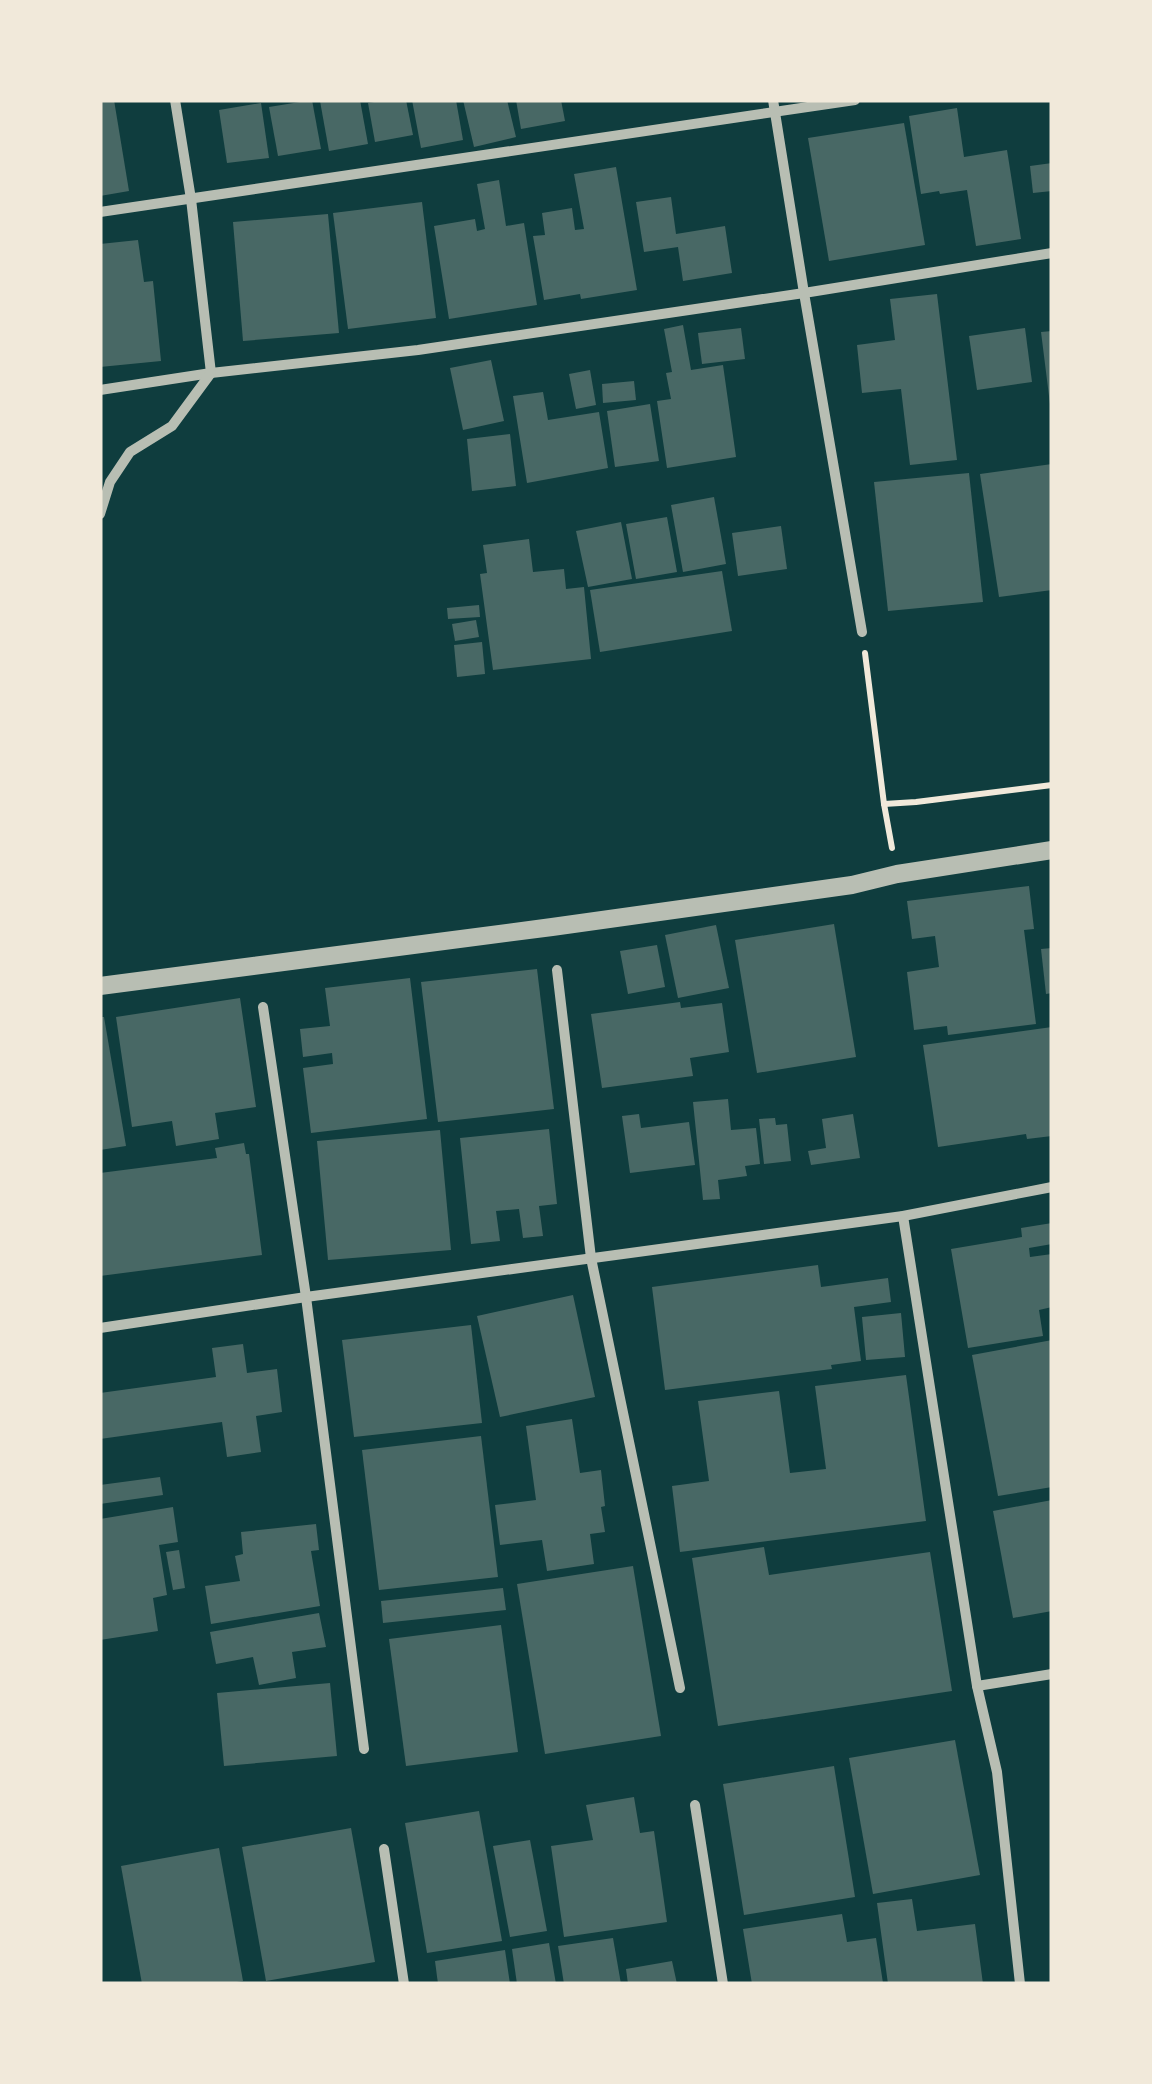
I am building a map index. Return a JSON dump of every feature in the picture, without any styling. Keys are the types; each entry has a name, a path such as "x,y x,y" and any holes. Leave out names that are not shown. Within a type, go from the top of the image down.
{"street":[{"path":"100,514 110,482 130,452 172,426 212,373 192,199 175,100"},
{"path":"100,212 774,105 854,100"},
{"path":"774,105 862,632"},
{"path":"100,390 418,350 1052,253"},
{"path":"100,986 852,885 897,874 1052,850"},
{"path":"557,970 591,1258 680,1688"},
{"path":"263,1008 306,1297 364,1749"},
{"path":"100,1328 902,1216 1052,1187"},
{"path":"902,1216 978,1686 997,1772 1020,1984"},
{"path":"978,1686 1052,1674"},
{"path":"695,1806 724,1984"},
{"path":"384,1849 404,1984"}],"path":[{"path":"862,632 897,874"},
{"path":"884,804 1052,784"}],"building":[{"path":"114,100 129,191 100,196 100,102"},
{"path":"312,100 321,149 278,156 269,107"},
{"path":"360,100 368,144 329,151 320,101"},
{"path":"406,100 413,135 375,142 368,103"},
{"path":"412,100 456,100 463,140 421,148"},
{"path":"463,100 507,100 516,137 474,147"},
{"path":"516,100 561,100 565,121 521,129"},
{"path":"261,103 269,158 227,163 219,110"},
{"path":"957,108 964,157 1007,150 1021,239 976,246 967,190 921,194 909,116"},
{"path":"904,123 925,245 829,261 808,138"},
{"path":"1052,163 1052,191 1033,193 1030,166"},
{"path":"616,167 637,290 544,300 533,236 545,235 542,213 572,208 575,230 584,229 574,174"},
{"path":"499,180 506,226 524,223 537,305 449,319 434,226 475,219 477,231 485,229 477,184"},
{"path":"671,197 676,234 725,226 732,273 683,281 678,247 644,252 636,202"},
{"path":"422,202 436,318 348,329 333,213"},
{"path":"328,214 339,333 243,341 233,222"},
{"path":"138,240 144,282 153,281 161,361 100,367 100,244"},
{"path":"937,294 957,460 910,465 901,389 862,393 857,345 895,340 890,299"},
{"path":"683,325 691,370 723,365 736,457 667,468 657,401 671,399 666,373 672,372 664,329"},
{"path":"741,328 745,359 702,364 698,333"},
{"path":"1025,328 1032,382 977,390 969,336"},
{"path":"1052,331 1052,404 1050,404 1041,332"},
{"path":"491,360 504,421 463,430 450,368"},
{"path":"590,370 596,405 576,409 569,374"},
{"path":"634,381 636,400 603,403 602,384"},
{"path":"543,392 548,420 599,412 608,468 527,483 513,396"},
{"path":"650,404 659,461 615,467 607,411"},
{"path":"510,434 516,486 472,491 467,439"},
{"path":"1052,464 1052,590 999,597 980,474"},
{"path":"969,473 983,602 888,611 874,482"},
{"path":"714,497 726,564 683,572 671,505"},
{"path":"667,517 677,572 636,579 626,524"},
{"path":"621,522 632,579 588,587 576,531"},
{"path":"781,526 787,569 738,576 732,533"},
{"path":"529,539 533,572 564,569 566,589 584,587 591,659 493,670 480,574 487,573 483,545"},
{"path":"722,571 732,631 600,652 590,590"},
{"path":"479,605 480,617 448,619 447,608"},
{"path":"476,620 479,637 455,641 452,624"},
{"path":"482,642 485,674 457,677 454,645"},
{"path":"1029,886 1034,929 1024,930 1036,1024 948,1035 947,1026 914,1030 907,972 939,967 935,936 912,939 907,901"},
{"path":"834,924 856,1057 757,1073 735,940"},
{"path":"716,925 729,988 678,998 665,935"},
{"path":"657,945 665,987 628,994 620,951"},
{"path":"1052,948 1052,993 1046,994 1041,949"},
{"path":"537,969 554,1109 438,1122 421,982"},
{"path":"410,978 427,1119 311,1133 303,1068 333,1064 332,1053 303,1057 300,1029 330,1026 325,988"},
{"path":"240,998 256,1107 215,1113 219,1139 176,1146 172,1121 132,1127 116,1017"},
{"path":"680,1002 681,1008 722,1003 729,1052 690,1058 693,1076 602,1088 591,1014"},
{"path":"100,1017 104,1017 126,1146 100,1150"},
{"path":"1052,1027 1052,1136 1027,1139 1026,1134 938,1147 923,1045"},
{"path":"728,1099 731,1130 756,1128 760,1164 745,1166 747,1176 718,1180 720,1199 703,1200 693,1102"},
{"path":"639,1114 641,1128 689,1122 695,1165 630,1173 622,1116"},
{"path":"853,1114 860,1158 811,1165 808,1151 826,1148 822,1119"},
{"path":"775,1118 776,1125 787,1124 791,1161 764,1164 759,1119"},
{"path":"549,1129 557,1204 539,1206 543,1236 523,1238 519,1209 496,1211 500,1241 471,1244 460,1138"},
{"path":"440,1130 451,1250 328,1260 317,1141"},
{"path":"244,1143 249,1154 262,1255 100,1276 100,1173 217,1158 215,1148"},
{"path":"1052,1223 1052,1244 1029,1248 1030,1257 1052,1254 1052,1307 1039,1310 1043,1336 968,1348 951,1249 1022,1237 1021,1228"},
{"path":"818,1265 821,1287 888,1278 891,1302 854,1307 861,1361 831,1365 832,1369 665,1390 652,1287"},
{"path":"573,1295 595,1397 500,1417 477,1316"},
{"path":"901,1313 905,1357 866,1360 862,1317"},
{"path":"471,1325 482,1423 354,1437 342,1340"},
{"path":"1052,1340 1052,1487 998,1496 972,1355"},
{"path":"243,1344 247,1373 277,1369 282,1412 256,1416 261,1452 227,1457 222,1422 100,1439 100,1393 216,1377 212,1348"},
{"path":"906,1375 926,1521 680,1552 672,1486 709,1481 698,1401 779,1391 790,1473 826,1469 815,1386"},
{"path":"572,1419 580,1473 601,1470 605,1532 590,1534 594,1564 547,1571 542,1540 500,1545 495,1505 536,1500 526,1426"},
{"path":"481,1436 498,1577 379,1590 362,1450"},
{"path":"160,1477 163,1495 100,1504 100,1485"},
{"path":"1052,1500 1052,1611 1013,1618 993,1511"},
{"path":"173,1507 178,1542 159,1545 167,1595 153,1598 158,1631 100,1640 100,1519"},
{"path":"316,1524 319,1550 311,1551 320,1606 211,1624 205,1586 240,1581 235,1556 243,1554 241,1532"},
{"path":"764,1547 769,1575 930,1552 952,1691 718,1726 692,1558"},
{"path":"179,1550 185,1588 173,1590 166,1552"},
{"path":"633,1566 661,1736 545,1754 517,1584"},
{"path":"503,1588 506,1610 383,1623 381,1601"},
{"path":"319,1613 326,1647 292,1652 296,1678 259,1685 253,1657 216,1664 210,1632"},
{"path":"501,1625 518,1752 406,1766 389,1639"},
{"path":"330,1683 337,1756 224,1766 217,1693"},
{"path":"955,1740 980,1875 873,1894 849,1758"},
{"path":"834,1766 855,1897 744,1915 723,1784"},
{"path":"634,1797 640,1833 654,1831 667,1922 564,1937 551,1846 593,1840 586,1805"},
{"path":"479,1811 502,1941 427,1953 405,1823"},
{"path":"351,1828 375,1962 266,1981 242,1847"},
{"path":"530,1840 547,1931 510,1937 493,1846"},
{"path":"219,1848 243,1981 142,1984 121,1866"},
{"path":"912,1899 917,1931 975,1924 983,1984 888,1984 877,1903"},
{"path":"842,1914 847,1942 876,1938 883,1983 752,1984 743,1929"},
{"path":"613,1938 621,1984 564,1984 558,1946"},
{"path":"549,1943 556,1984 517,1984 512,1949"},
{"path":"505,1950 510,1984 438,1984 435,1961"},
{"path":"672,1961 677,1984 628,1984 626,1969"}]}
